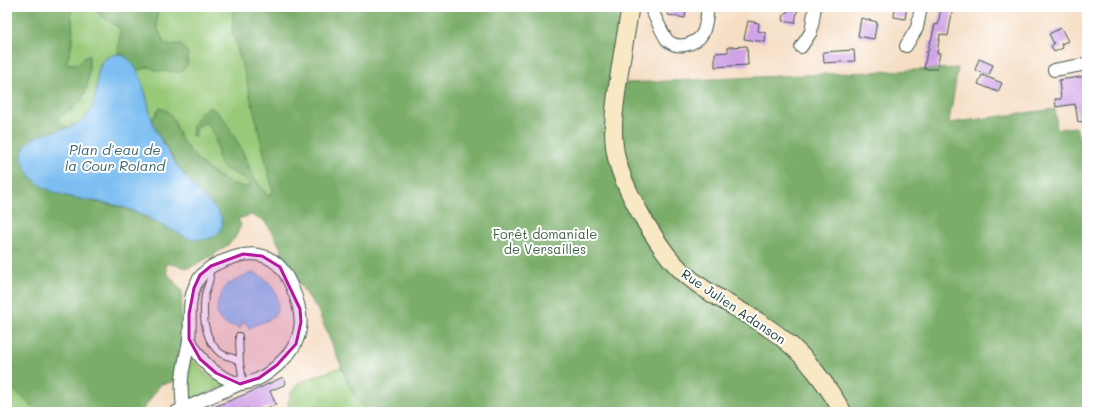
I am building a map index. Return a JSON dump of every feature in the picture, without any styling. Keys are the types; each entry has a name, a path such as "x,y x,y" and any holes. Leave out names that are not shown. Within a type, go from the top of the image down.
{"main road":[{"name":"Rue Julien Adanson","path":"630,7 616,92 613,123 619,167 629,192 662,249 678,268 707,291 782,337 809,363 825,383 843,412"}],"street":[{"path":"650,7 667,40 673,44 681,46 700,39 704,31 708,7"},
{"path":"801,47 811,32 815,7"},
{"path":"906,46 917,28 921,7"},
{"path":"1054,70 1087,64"},
{"path":"243,254 253,254 272,260 280,267 288,278 297,299 300,309 301,322 299,333 296,344 277,365 260,378 179,410 182,380 189,339 188,314 194,288 200,275 208,268 222,261 243,254"},
{"path":"189,339 200,359 216,373 232,382 244,384"}],"lane":[{"path":"208,268 211,275 205,294 204,311 206,330 220,354 234,357 240,363"},
{"path":"239,336 240,363 244,384"}],"highlighted area":[{"path":"243,254 262,256 280,267 300,309 301,322 296,344 277,365 259,378 240,384 216,373 200,359 189,339 189,314 194,288 200,275 211,266"}],"green space":[{"name":"Forêt domaniale de Versailles","path":"7,7 70,7 72,42 66,63 76,64 89,55 88,81 85,94 78,104 57,119 68,128 56,131 31,177 45,188 69,197 123,207 174,231 205,239 218,234 203,197 195,189 176,163 156,131 152,121 159,108 166,111 170,114 184,144 197,159 213,173 230,183 249,187 250,184 247,181 227,170 220,163 218,159 215,137 212,130 205,123 197,126 194,137 192,135 194,123 201,113 208,107 213,109 228,127 252,174 269,197 273,191 247,82 232,30 234,7 623,7 609,81 625,83 958,68 949,123 1055,109 1057,129 1076,127 1087,171 1087,412 366,412 351,389 317,309 284,262 281,249 272,231 263,220 251,215 238,219 241,225 234,239 207,259 189,268 166,263 167,273 182,291 180,341 173,382 161,384 144,408 143,412 38,412 7,383"},
{"path":"70,7 90,7 121,29 118,54 109,56 100,66 98,73 97,96 93,108 84,119 68,128 57,119 84,94 88,83 89,63 89,55 76,64 65,63 72,42"},
{"path":"90,7 161,7 158,12 157,26 165,45 180,44 188,53 187,66 181,72 158,71 150,67 136,70 124,55 118,54 120,29"},
{"path":"161,7 234,7 232,30 247,82 273,191 269,197 253,176 243,152 219,114 192,126 195,133 197,126 205,123 211,129 215,135 217,149 228,170 246,178 250,184 249,187 240,186 221,178 196,158 184,143 174,121 159,108 152,121 146,94 136,70 150,67 158,71 180,44 165,45 157,26 158,12"},
{"path":"191,358 207,375 225,384 224,386 188,401 186,399 184,385"},
{"path":"341,367 351,389 366,412 286,412 291,393 298,383"},
{"path":"7,383 38,412 7,412"}],"water":[{"name":"Plan d'eau de la Cour Roland","path":"118,54 127,58 140,76 153,124 167,150 190,182 219,213 222,223 221,229 217,235 209,239 195,239 186,237 147,217 123,207 54,192 42,186 32,177 24,165 22,157 23,151 26,145 33,139 46,133 70,127 83,120 90,111 94,102 102,63 108,57"},
{"path":"252,273 264,278 270,283 277,296 277,310 274,316 269,320 255,325 250,329 245,322 243,322 240,329 239,327 229,326 222,322 218,317 217,311 223,290 228,283 232,284 232,282"}],"building":[{"path":"669,7 681,7 681,9 686,10 685,18 668,15"},
{"path":"788,7 798,7 795,23 783,21 784,13 787,13"},
{"path":"895,7 907,7 905,19 894,17"},
{"path":"941,7 953,7 948,36 940,34 937,53 940,53 937,69 924,69 927,51 928,52 935,24 938,25"},
{"path":"861,18 877,22 874,39 858,36"},
{"path":"748,21 759,23 758,31 766,33 765,42 744,39"},
{"path":"1061,28 1068,41 1061,44 1063,48 1054,52 1051,46 1054,44 1049,34"},
{"path":"747,46 748,65 715,67 715,53 728,52 728,47"},
{"path":"854,50 855,61 824,63 823,52"},
{"path":"979,59 993,65 989,75 975,70"},
{"path":"982,75 1002,83 998,92 978,84"},
{"path":"1087,76 1087,121 1078,122 1075,104 1056,107 1055,99 1061,99 1059,80"},
{"path":"283,377 286,384 270,391 276,405 260,410 260,412 249,412 248,408 234,412 202,412 253,391"}]}
